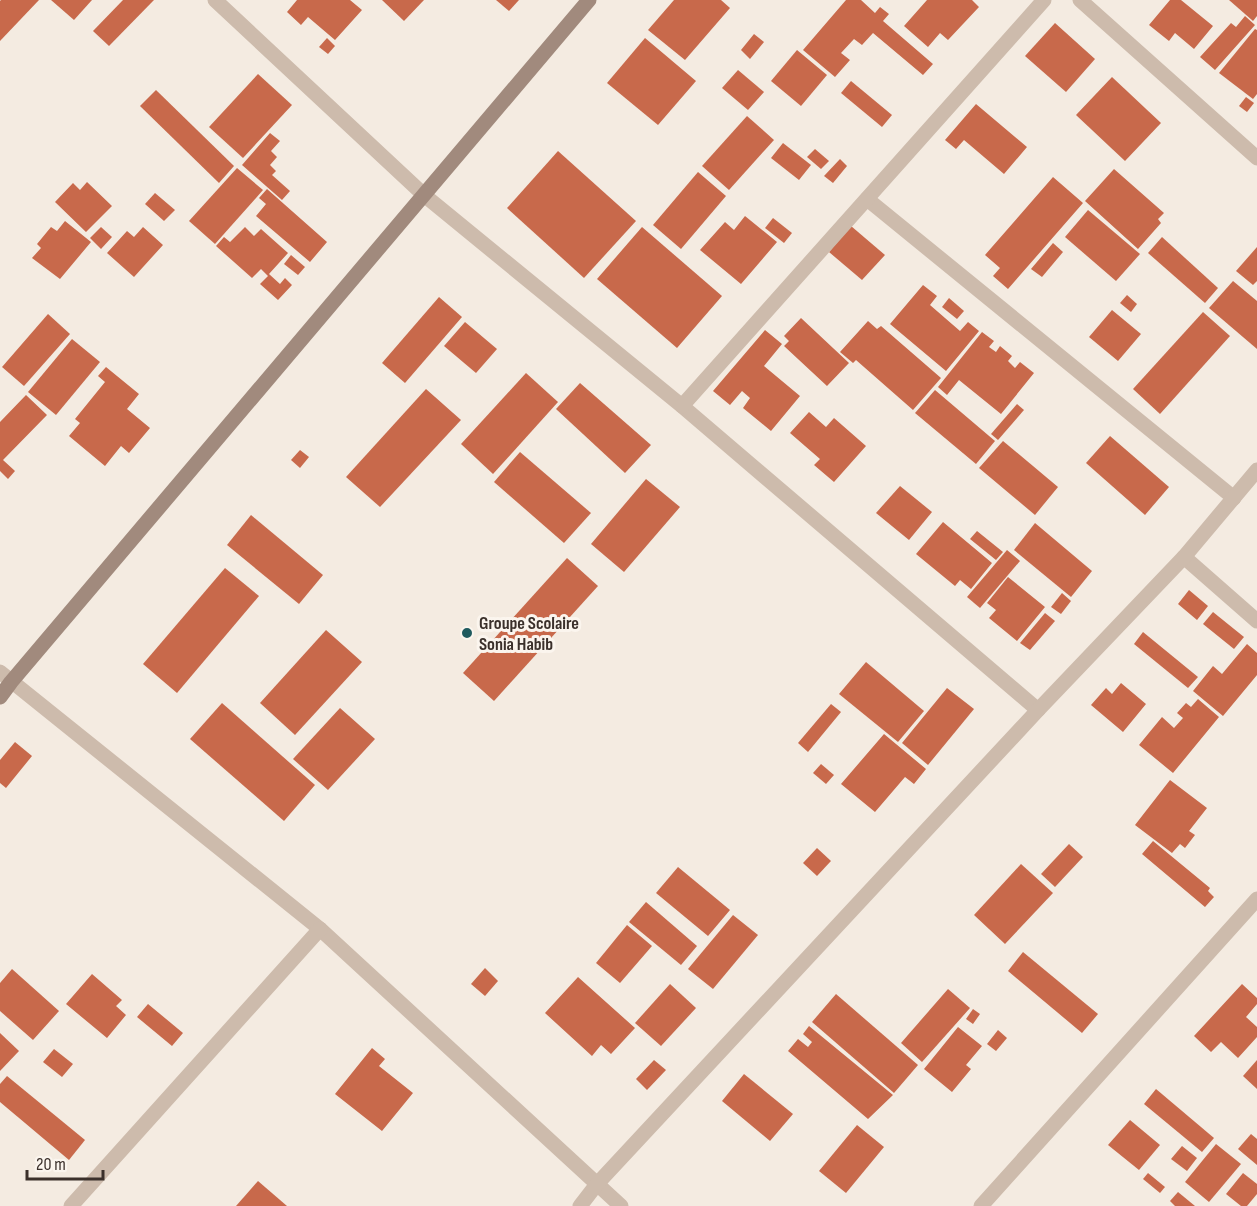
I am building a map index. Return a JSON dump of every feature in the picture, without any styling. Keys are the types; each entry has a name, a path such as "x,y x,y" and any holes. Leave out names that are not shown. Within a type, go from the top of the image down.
{"street":[{"path":"215,0 424,195 682,406 1038,710"},
{"path":"0,697 5,677 424,195 589,0"},
{"path":"682,406 1044,0"},
{"path":"1080,0 1257,158"},
{"path":"867,199 1234,498"},
{"path":"580,1206 597,1184 1038,710 1184,557 1257,470"},
{"path":"1184,557 1257,621"},
{"path":"5,677 320,929 621,1206"},
{"path":"981,1206 1257,899"},
{"path":"71,1206 320,929"}],"building":[{"path":"39,0 0,41 0,1"},
{"path":"51,0 92,0 74,20"},
{"path":"123,0 154,0 109,46 93,31"},
{"path":"297,0 350,0 362,10 335,40 308,17 301,25 287,12"},
{"path":"382,0 424,0 404,21"},
{"path":"496,0 519,0 509,11"},
{"path":"674,0 721,0 730,8 685,60 648,30"},
{"path":"846,0 861,0 875,13 880,7 889,14 883,21 933,64 923,75 873,33 862,45 854,39 841,53 850,60 835,77 803,50"},
{"path":"927,0 972,0 979,7 948,40 940,33 928,47 904,26"},
{"path":"1170,0 1181,0 1213,26 1194,49 1175,33 1169,41 1149,25"},
{"path":"1229,0 1257,0 1257,16 1253,21"},
{"path":"1245,16 1255,25 1215,70 1200,57 1231,23 1236,27"},
{"path":"1055,23 1095,59 1066,92 1025,56"},
{"path":"1255,29 1257,30 1257,94 1253,99 1219,73"},
{"path":"754,34 764,42 750,59 741,50"},
{"path":"327,38 335,46 328,54 319,47"},
{"path":"645,38 696,81 658,125 607,83"},
{"path":"797,50 827,75 801,106 771,81"},
{"path":"738,70 764,92 748,110 722,88"},
{"path":"258,74 292,105 243,158 209,127"},
{"path":"1112,77 1161,123 1125,161 1076,115"},
{"path":"851,81 892,115 882,127 841,93"},
{"path":"156,90 234,166 219,183 140,106"},
{"path":"1246,97 1254,103 1247,112 1239,106"},
{"path":"976,104 1027,147 1004,174 964,140 956,149 945,140"},
{"path":"747,116 774,140 729,190 702,166"},
{"path":"270,133 280,141 271,151 277,157 270,165 276,171 272,175 290,191 282,200 242,165"},
{"path":"783,143 811,165 799,180 771,158"},
{"path":"815,149 829,161 821,169 807,157"},
{"path":"558,151 636,221 584,278 507,208"},
{"path":"840,159 847,166 833,183 824,176"},
{"path":"237,168 263,190 215,244 189,221"},
{"path":"1114,169 1164,213 1158,219 1161,223 1138,249 1085,201"},
{"path":"698,172 726,196 681,249 653,225"},
{"path":"1053,177 1083,203 1008,289 993,276 1000,268 985,255"},
{"path":"87,182 112,206 86,232 55,202 73,183 80,190"},
{"path":"267,189 327,242 310,262 256,216 266,204 259,198"},
{"path":"155,193 175,210 164,221 145,204"},
{"path":"1088,210 1140,254 1116,281 1065,237"},
{"path":"745,216 777,242 741,284 700,250 725,222 734,230"},
{"path":"773,218 792,233 784,243 765,228"},
{"path":"65,221 91,242 60,279 32,258 41,248 37,244 51,227 57,231"},
{"path":"851,226 885,255 862,280 829,252"},
{"path":"101,227 112,237 101,249 90,238"},
{"path":"143,227 163,245 134,277 107,253 127,231 134,237"},
{"path":"245,227 254,236 261,229 288,253 269,274 280,284 285,278 292,285 278,300 260,284 268,276 261,269 252,278 216,246 224,237 230,242"},
{"path":"642,227 722,296 677,348 597,279"},
{"path":"1162,237 1218,288 1205,303 1148,253"},
{"path":"1053,243 1063,252 1042,277 1031,269"},
{"path":"1257,247 1257,281 1253,285 1236,271"},
{"path":"291,255 305,267 298,275 284,264"},
{"path":"1233,281 1257,301 1257,349 1209,308"},
{"path":"923,285 937,296 930,305 960,331 968,322 979,331 946,371 890,324"},
{"path":"1127,295 1137,304 1131,312 1120,303"},
{"path":"439,297 462,317 405,383 382,363"},
{"path":"949,298 964,311 957,319 942,307"},
{"path":"1112,310 1141,334 1118,361 1089,337"},
{"path":"1203,312 1230,336 1160,414 1133,389"},
{"path":"48,314 70,334 24,386 2,367"},
{"path":"801,318 849,363 827,386 784,346 789,341 784,336"},
{"path":"868,321 877,329 881,326 941,378 913,410 856,360 853,363 840,352"},
{"path":"465,322 497,349 476,373 444,346"},
{"path":"765,330 782,344 764,366 800,396 771,431 743,408 750,398 742,391 730,405 713,391"},
{"path":"982,332 994,341 989,347 996,352 1000,346 1012,356 1008,361 1015,368 1020,362 1034,373 1001,414 959,380 947,395 938,387"},
{"path":"72,339 100,362 56,415 28,392"},
{"path":"106,367 139,394 127,409 150,428 129,453 121,446 105,466 69,436 80,423 75,419 105,382 98,376"},
{"path":"526,373 558,402 493,474 461,444"},
{"path":"580,383 651,445 625,473 556,409"},
{"path":"426,389 461,420 380,507 346,477"},
{"path":"935,390 995,441 976,464 915,413"},
{"path":"26,395 47,415 3,460 15,471 8,479 0,471 0,422"},
{"path":"1017,404 1024,410 998,440 991,434"},
{"path":"809,412 826,427 834,418 866,446 834,482 814,465 820,459 790,433"},
{"path":"1110,436 1169,487 1145,515 1086,463"},
{"path":"1003,441 1058,487 1035,515 979,468"},
{"path":"300,450 309,457 300,468 291,460"},
{"path":"520,452 591,513 564,543 494,482"},
{"path":"646,479 680,507 624,572 591,544"},
{"path":"900,486 932,512 909,540 876,513"},
{"path":"251,515 323,575 299,604 227,545"},
{"path":"943,522 992,563 971,589 960,580 955,586 916,554"},
{"path":"1035,523 1092,571 1071,597 1014,550"},
{"path":"977,531 1003,552 996,560 970,539"},
{"path":"1007,550 1020,561 980,608 967,597"},
{"path":"567,558 598,586 494,701 463,673"},
{"path":"225,568 259,596 177,693 143,664"},
{"path":"1008,577 1045,607 1017,641 989,618 996,610 987,603"},
{"path":"1189,590 1208,606 1197,620 1178,604"},
{"path":"1062,593 1071,601 1061,614 1051,607"},
{"path":"1213,612 1244,637 1234,649 1203,624"},
{"path":"1045,613 1055,621 1030,650 1020,643"},
{"path":"326,630 362,662 295,735 260,703"},
{"path":"1143,632 1198,677 1188,688 1134,644"},
{"path":"1247,644 1257,653 1257,675 1223,716 1193,691 1213,666 1222,674"},
{"path":"866,662 924,711 898,742 839,694"},
{"path":"1121,683 1146,704 1123,732 1091,705 1106,688 1112,694"},
{"path":"947,688 974,709 928,765 902,743"},
{"path":"1198,699 1219,717 1173,773 1139,745 1162,717 1174,728 1183,718 1177,713 1186,703 1191,707"},
{"path":"222,703 315,785 284,821 190,739"},
{"path":"831,704 841,712 808,752 798,743"},
{"path":"340,708 375,739 328,790 293,759"},
{"path":"884,734 926,769 914,784 905,777 875,812 841,784"},
{"path":"15,742 32,756 6,788 0,783 0,760"},
{"path":"821,764 834,775 826,784 813,773"},
{"path":"1170,780 1207,808 1189,831 1195,835 1185,848 1180,844 1172,853 1135,825"},
{"path":"1153,841 1210,888 1208,891 1214,897 1205,907 1142,854"},
{"path":"1069,844 1083,857 1055,887 1041,874"},
{"path":"817,848 831,861 817,876 803,863"},
{"path":"1021,864 1053,893 1005,944 974,915"},
{"path":"678,867 730,910 708,936 656,893"},
{"path":"646,902 697,946 681,965 629,922"},
{"path":"733,915 758,935 713,989 688,969"},
{"path":"627,925 652,946 620,983 596,963"},
{"path":"1023,952 1098,1014 1082,1033 1008,971"},
{"path":"485,968 498,981 485,996 471,984"},
{"path":"12,969 59,1011 33,1040 0,1011 0,983"},
{"path":"92,974 122,1000 116,1006 126,1015 107,1038 66,1004"},
{"path":"578,977 635,1028 611,1054 601,1045 592,1056 545,1013"},
{"path":"670,984 696,1008 661,1046 635,1023"},
{"path":"1242,984 1257,998 1257,1004 1246,1017 1257,1027 1257,1037 1238,1058 1221,1042 1211,1052 1194,1036"},
{"path":"948,989 970,1008 922,1062 901,1043"},
{"path":"836,994 918,1065 894,1093 812,1022"},
{"path":"148,1004 183,1033 172,1046 137,1017"},
{"path":"973,1009 980,1014 973,1024 966,1019"},
{"path":"809,1026 893,1095 868,1119 788,1051 798,1039 808,1047 812,1042 803,1034"},
{"path":"958,1027 982,1046 966,1065 971,1069 952,1092 924,1069"},
{"path":"998,1030 1007,1038 996,1051 987,1044"},
{"path":"0,1033 19,1051 0,1071"},
{"path":"372,1048 385,1059 379,1066 413,1093 382,1131 335,1094"},
{"path":"54,1049 73,1064 62,1077 43,1062"},
{"path":"654,1060 666,1070 647,1090 636,1079"},
{"path":"1257,1060 1257,1089 1243,1076"},
{"path":"744,1074 793,1114 770,1141 722,1101"},
{"path":"7,1076 85,1140 69,1160 0,1102 0,1084"},
{"path":"1156,1089 1214,1138 1202,1152 1144,1104"},
{"path":"1130,1120 1160,1145 1139,1170 1108,1145"},
{"path":"857,1125 884,1147 846,1193 819,1171"},
{"path":"1251,1134 1257,1139 1257,1165 1238,1149"},
{"path":"1216,1144 1241,1164 1209,1202 1185,1182"},
{"path":"1182,1146 1197,1158 1187,1171 1171,1159"},
{"path":"1148,1173 1165,1187 1160,1193 1143,1179"},
{"path":"1243,1173 1257,1184 1257,1194 1247,1206 1241,1206 1226,1194"},
{"path":"258,1181 287,1206 236,1206"},
{"path":"1178,1192 1195,1206 1175,1206 1170,1201"}],"place":[{"name":"Groupe Scolaire Sonia Habib","path":"467,633"}]}
